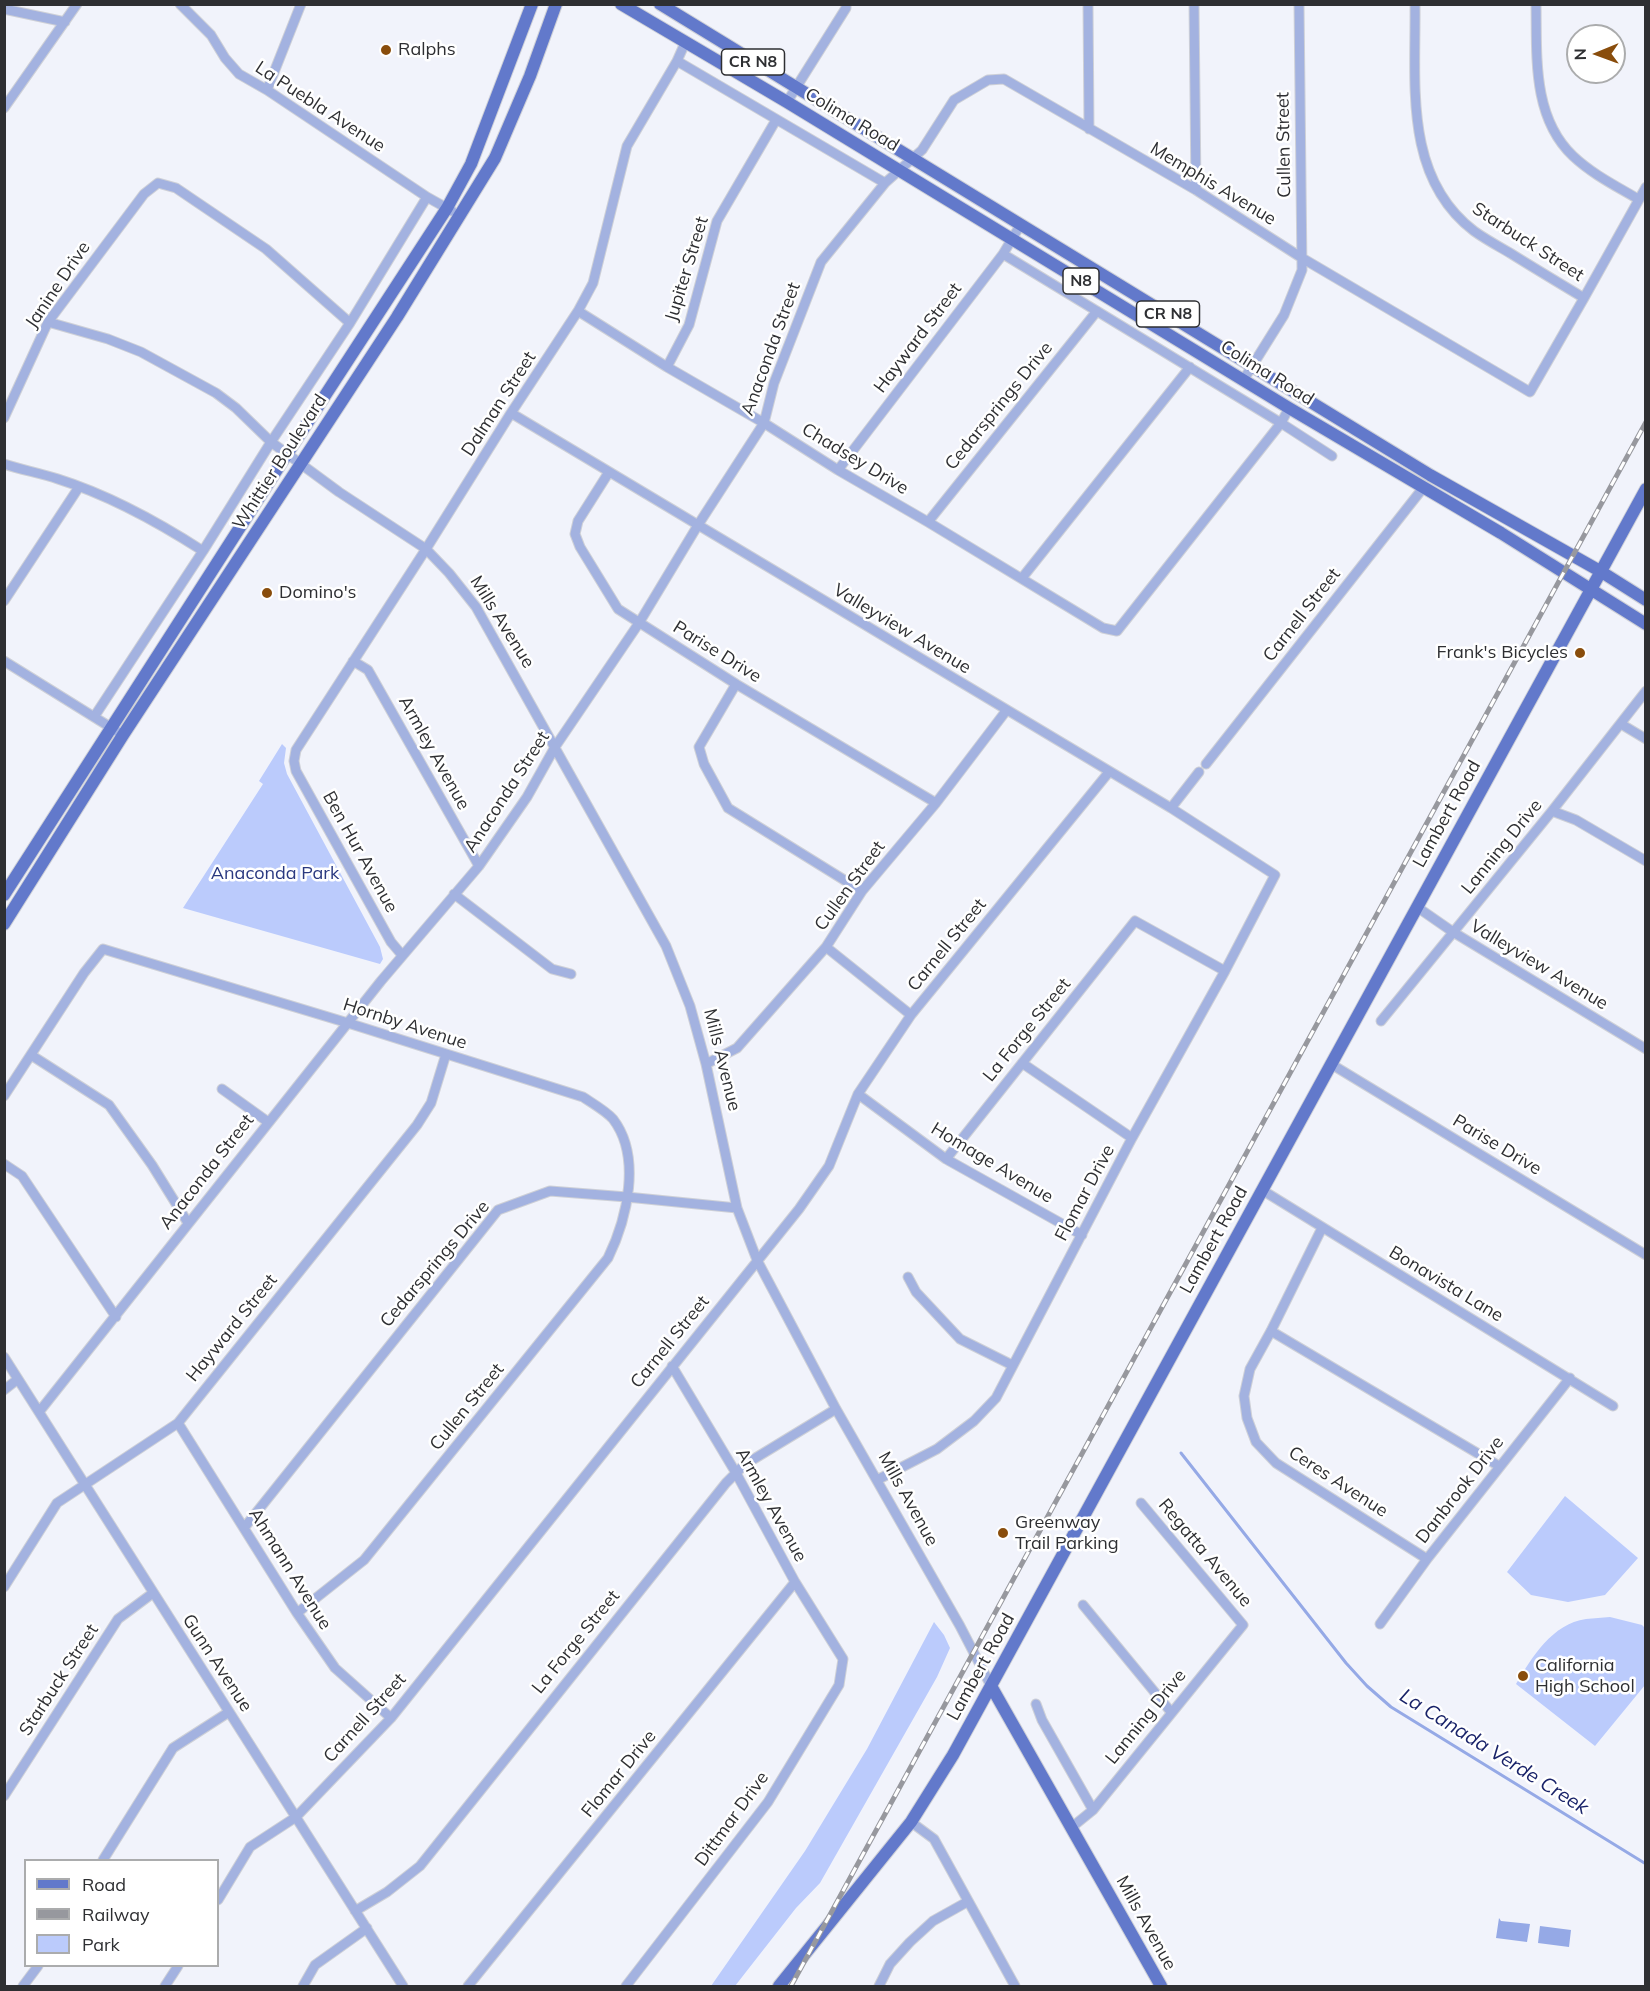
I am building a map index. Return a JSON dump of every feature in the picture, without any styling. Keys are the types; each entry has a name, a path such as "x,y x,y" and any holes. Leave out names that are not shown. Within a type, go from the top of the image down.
{"main road":[{"name":"Whittier Boulevard","path":"4,895 447,208 471,164 532,4"},
{"name":"Whittier Boulevard","path":"4,924 123,735 460,216 495,158 530,76 556,4"},
{"name":"Colima Road","path":"621,4 787,102 1646,624"},
{"name":"Colima Road","path":"660,4 1430,475 1600,571 1646,600"},
{"path":"1289,408 1298,394"},
{"path":"1423,488 1430,475"},
{"name":"Lambert Road","path":"779,1986 911,1822 953,1755 1646,489"},
{"name":"Mills Avenue","path":"991,1686 1161,1986"}],"street":[{"path":"4,108 77,4"},
{"name":"La Puebla Avenue","path":"180,4 211,35 225,58 239,74 267,90 427,197 460,216"},
{"path":"267,90 301,4"},
{"path":"787,102 846,8 846,4"},
{"path":"1088,4 1089,129"},
{"path":"1194,4 1196,190"},
{"name":"Cullen Street","path":"1244,379 1284,315 1302,270 1299,4"},
{"name":"Starbuck Street","path":"1415,4 1416,121 1422,150 1431,176 1456,214 1474,231 1584,298"},
{"path":"1536,4 1537,73 1549,121 1572,155 1590,170 1638,199"},
{"path":"4,9 65,22"},
{"name":"Dalman Street","path":"294,761 296,750 578,311 593,283 627,146 677,62 685,43"},
{"path":"677,62 885,183"},
{"name":"Memphis Avenue","path":"899,170 922,150 954,100 988,80 1004,79 1196,190 1302,258 1530,392 1584,298"},
{"name":"Jupiter Street","path":"667,367 689,325 717,221 776,120"},
{"name":"Anaconda Street","path":"39,1412 402,955 479,866 527,798 555,747 639,623 698,525 764,423 774,383 821,262 885,183 899,170"},
{"name":"Janine Drive","path":"4,418 48,322 144,194 159,183 176,188 266,249 350,323"},
{"path":"1584,298 1646,187"},
{"name":"Whittier Boulevard","path":"94,717 350,323 427,197"},
{"name":"Hayward Street","path":"838,470 1003,254 1021,224"},
{"path":"1003,254 1332,456"},
{"name":"Chadsey Drive","path":"578,311 667,367 1103,628 1116,631 1281,423"},
{"name":"Cedarsprings Drive","path":"928,522 1096,311"},
{"name":"Mills Avenue","path":"48,322 108,339 141,352 216,393 287,454 339,492 426,549 476,607 666,946 690,1006 706,1064 738,1208 757,1260 836,1409 960,1626 991,1686"},
{"path":"1022,578 1190,367"},
{"path":"1281,423 1289,408"},
{"name":"Valleyview Avenue","path":"511,413 1171,808 1275,875"},
{"path":"4,464 58,479 128,508 176,533 203,551"},
{"name":"Parise Drive","path":"609,472 578,521 575,534 580,547 618,609 736,684 936,803"},
{"path":"4,601 79,487"},
{"name":"Carnell Street","path":"1206,764 1423,488"},
{"path":"4,661 123,735"},
{"name":"Armley Avenue","path":"353,661 368,670 479,866"},
{"path":"736,684 699,747 704,764 728,808 862,891"},
{"name":"Lanning Drive","path":"1381,1021 1552,811 1646,691"},
{"name":"Cullen Street","path":"706,1064 737,1048 826,947 862,891 936,803 1006,711"},
{"path":"1621,724 1646,739"},
{"name":"Ben Hur Avenue","path":"294,761 297,774 391,942 402,955"},
{"name":"Carnell Street","path":"219,1898 250,1847 296,1817 391,1718 799,1209 829,1166 858,1094 911,1015 1109,772"},
{"path":"1171,808 1199,772"},
{"path":"1552,811 1576,820 1646,861"},
{"name":"Flomar Drive","path":"878,1480 937,1449 974,1421 996,1398 1132,1138 1225,971 1275,875"},
{"path":"454,894 552,969 571,974"},
{"name":"Valleyview Avenue","path":"1417,907 1453,932 1646,1049"},
{"name":"La Forge Street","path":"946,1159 1135,921 1225,971"},
{"path":"826,947 911,1015"},
{"name":"Hornby Avenue","path":"31,1055 84,973 103,949 583,1097 612,1119 627,1147 629,1171 627,1197"},
{"name":"Hayward Street","path":"4,1587 57,1503 86,1486 178,1423 417,1125 430,1103 446,1054"},
{"path":"4,1096 31,1055 109,1105 152,1165 188,1223"},
{"path":"1022,1063 1132,1138"},
{"name":"Parise Drive","path":"1331,1064 1646,1255"},
{"path":"222,1089 268,1122"},
{"name":"Homage Avenue","path":"858,1094 946,1159 1082,1235"},
{"path":"4,1164 21,1176 116,1317"},
{"name":"Bonavista Lane","path":"1262,1190 1613,1406"},
{"name":"Cedarsprings Drive","path":"244,1528 498,1210 550,1191 738,1208"},
{"name":"Cullen Street","path":"297,1613 364,1560 591,1280 608,1258 619,1235 627,1197"},
{"path":"1322,1228 1271,1331 1499,1466"},
{"path":"908,1277 916,1292 960,1339 1012,1365"},
{"name":"Ceres Avenue","path":"1271,1331 1250,1369 1244,1396 1247,1418 1256,1442 1276,1463 1427,1559"},
{"name":"Gunn Avenue","path":"4,1357 403,1986"},
{"name":"Armley Avenue","path":"672,1366 736,1473 795,1582 843,1659"},
{"name":"Danbrook Drive","path":"1380,1624 1427,1559 1570,1378"},
{"path":"4,1390 18,1379"},
{"name":"La Forge Street","path":"355,1911 387,1892 420,1866 713,1497 744,1465 836,1409"},
{"name":"Ahmann Avenue","path":"178,1423 297,1613 335,1668 391,1718"},
{"name":"Regatta Avenue","path":"1142,1503 1243,1625"},
{"name":"Flomar Drive","path":"468,1986 795,1582"},
{"name":"Starbuck Street","path":"4,1796 118,1619 153,1593"},
{"path":"1083,1605 1171,1712"},
{"name":"Lanning Drive","path":"1072,1827 1094,1810 1243,1625"},
{"name":"Dittmar Drive","path":"626,1986 768,1802 839,1685 843,1659"},
{"path":"1036,1704 1042,1720 1094,1810"},
{"path":"104,1859 173,1748 229,1712"},
{"path":"911,1822 934,1839 1015,1986"},
{"path":"879,1986 890,1964 910,1942 933,1921 967,1902"},
{"path":"303,1986 315,1965 367,1928"},
{"path":"23,1986 37,1967"},
{"path":"165,1986 177,1967"},
{"path":"30,1978 38,1986"}],"green space":[{"name":"Anaconda Park","path":"282,744 286,748 284,763 287,774 380,947 383,959 380,964 183,908 263,784 259,781"},
{"path":"1565,1496 1638,1558 1605,1595 1568,1602 1531,1595 1507,1572"},
{"path":"1610,1617 1642,1625 1645,1628 1645,1685 1595,1746 1516,1684 1544,1643 1563,1627 1586,1619"},
{"path":"934,1622 950,1648 937,1677 820,1883 796,1908 735,1986 711,1986 805,1851 867,1749"}],"shaded area":[{"path":"1499,1918 1501,1921 1530,1924 1527,1942 1496,1938"},
{"path":"1540,1926 1571,1930 1569,1947 1538,1943"}],"waterway":[{"name":"La Canada Verde Creek","path":"1181,1453 1346,1663 1367,1686 1391,1707 1646,1864"}],"railway":[{"path":"791,1986 1646,422"}],"place":[{"name":"Ralphs","path":"386,50"},
{"name":"Domino's","path":"267,593"},
{"name":"Frank's Bicycles","path":"1580,653"},
{"name":"Greenway Trail Parking","path":"1003,1533"},
{"name":"California High School","path":"1523,1676"}]}
